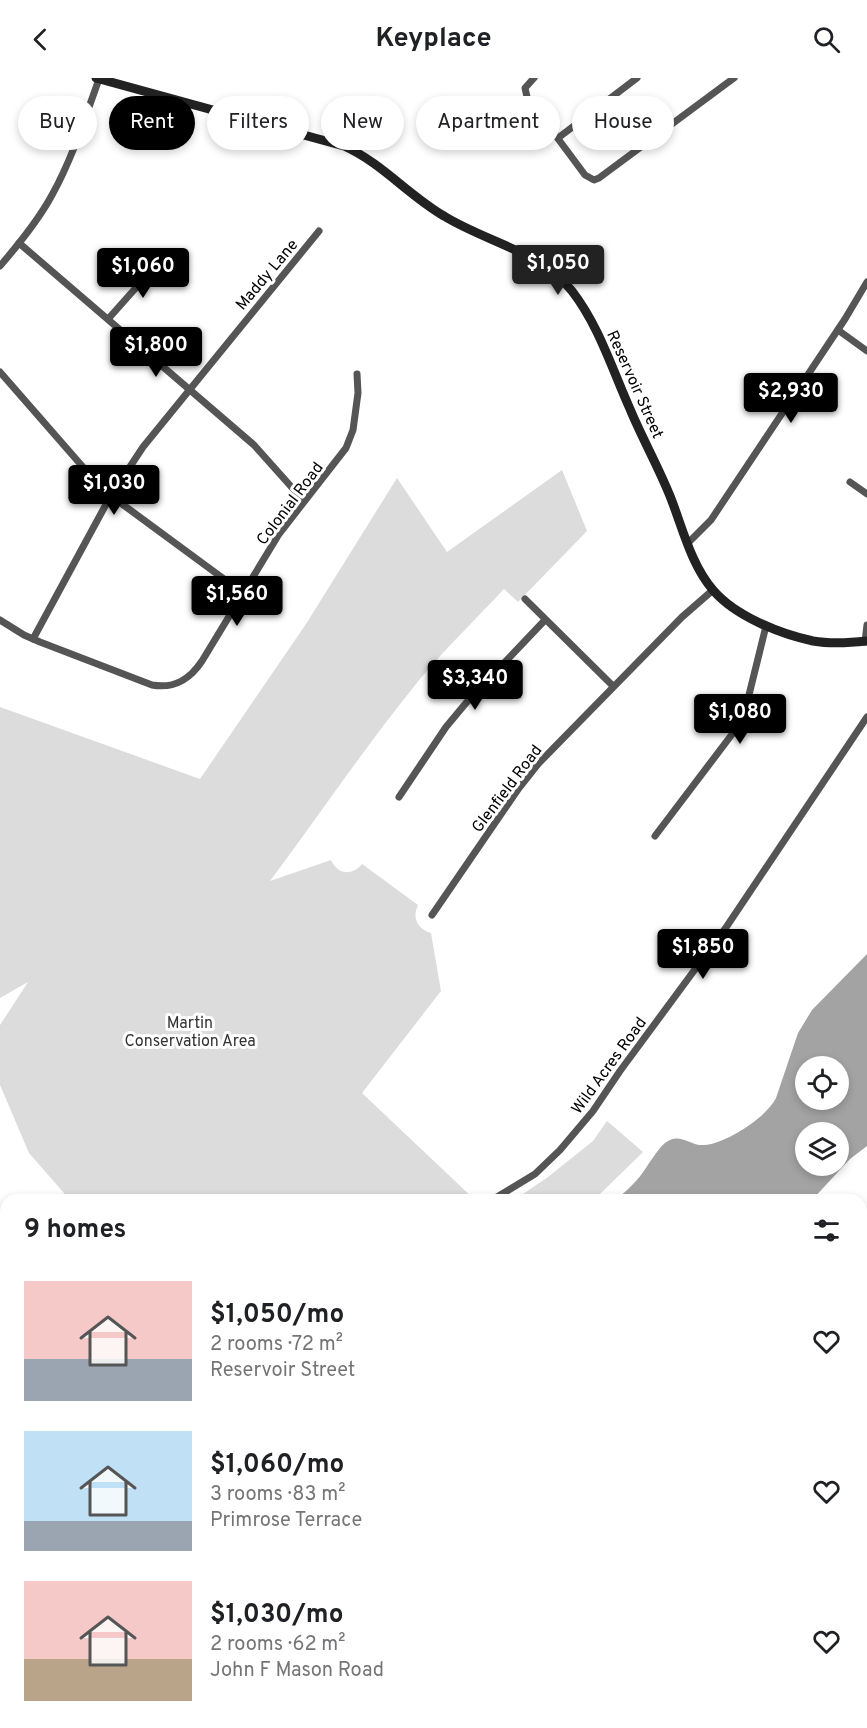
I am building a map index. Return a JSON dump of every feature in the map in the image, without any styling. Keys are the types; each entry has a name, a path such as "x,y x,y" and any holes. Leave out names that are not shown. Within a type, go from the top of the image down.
{"street":[{"path":"528,96 525,92 527,84 534,78"},
{"path":"560,136 637,78"},
{"path":"560,141 585,176 589,179 596,179 734,78"},
{"path":"0,266 46,205 61,177 98,79"},
{"name":"Reservoir Street","path":"98,79 344,146 377,164 413,195 445,217 513,249 555,274 574,294 593,325 669,494 688,543 713,590 736,609 766,626 814,641 866,642"},
{"name":"Maddy Lane","path":"33,639 111,496 143,447 319,231"},
{"path":"19,243 254,445 304,501"},
{"path":"109,318 158,263"},
{"path":"688,543 711,520 838,330 867,282"},
{"path":"838,330 867,351"},
{"path":"0,372 53,435 111,496 243,593"},
{"name":"Colonial Road","path":"0,620 33,639 152,685 174,685 187,679 196,670 279,534 346,448 353,429 358,393 357,374"},
{"path":"850,482 867,494"},
{"name":"Glenfield Road","path":"432,915 532,772 682,616 713,590"},
{"path":"525,599 613,686"},
{"path":"399,797 446,727 545,620"},
{"path":"866,642 867,625"},
{"path":"654,836 726,743 744,715 766,626"},
{"name":"Wild Acres Road","path":"502,1194 535,1174 560,1150 593,1111 727,926 867,717"}],"green space":[{"name":"Martin Conservation Area","path":"562,470 587,531 518,602 504,589 440,656 381,729 270,881 331,860 337,869 345,872 354,871 362,864 418,905 416,919 422,929 431,933 441,991 362,1093 469,1194 65,1194 29,1153 0,1085 0,1025 28,982 0,998 0,707 200,779 306,624 397,478 447,552"},
{"path":"607,1121 643,1152 600,1194 523,1194 548,1177 593,1141"}],"shaded area":[{"path":"867,954 867,1146 849,1160 849,1122 795,1122 795,1176 834,1176 818,1194 622,1194 636,1181 660,1148 668,1141 677,1138 704,1145 723,1140 755,1121 776,1098 798,1033 812,1010"}]}
